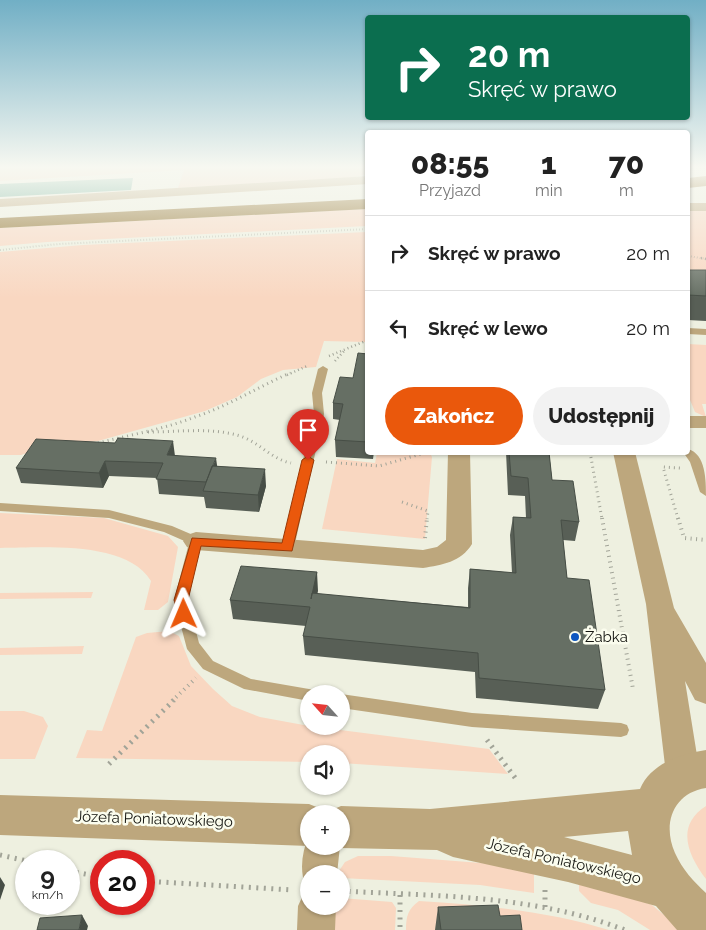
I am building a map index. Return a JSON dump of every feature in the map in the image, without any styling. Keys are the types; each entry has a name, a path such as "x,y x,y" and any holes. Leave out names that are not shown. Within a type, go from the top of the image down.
{"main road":[{"path":"0,223 244,210"}],"street":[{"path":"196,541 423,559 439,556 458,544 459,455"},
{"path":"625,455 660,604 694,771 660,792 651,808 649,830 654,857 669,887 682,903 706,923"},
{"path":"660,604 706,691"},
{"name":"Józefa Poniatowskiego","path":"350,827 430,830 651,808"},
{"name":"Józefa Poniatowskiego","path":"0,815 300,825"},
{"name":"Józefa Poniatowskiego","path":"430,830 568,860 669,887"},
{"path":"314,915 316,930"}],"lane":[{"path":"690,331 706,332"},
{"path":"288,548 319,414 317,393 319,364"},
{"path":"690,455 695,461 706,492"},
{"path":"0,507 109,514 168,529 196,541 181,600 192,645 208,666 249,685 300,694"},
{"path":"350,702 472,720 621,730"}],"path":[{"path":"0,250 59,244 365,229"},
{"path":"690,256 706,259"},
{"path":"97,444 194,418 226,405 267,383 319,364 365,341"},
{"path":"145,431 239,436 258,444 283,462 294,463"},
{"path":"308,460 379,466 418,455"},
{"path":"591,455 633,689"},
{"path":"291,472 296,456"},
{"path":"698,469 663,467 684,538 706,540"},
{"path":"402,502 428,511 425,539 439,556"},
{"path":"109,764 208,666"},
{"path":"472,720 516,778"},
{"path":"0,855 15,858"},
{"path":"155,882 300,889"},
{"path":"350,892 459,898 545,907 610,924 624,930"},
{"path":"400,895 400,930"}],"shaded area":[{"path":"365,210 365,226 0,246 0,228"},
{"path":"690,210 706,210 706,288 690,287"},
{"path":"365,232 365,342 324,341 316,367 283,370 261,379 237,397 205,411 98,441 51,445 21,455 0,455 0,252 83,245"},
{"path":"690,344 706,345 706,404 702,404 706,417 695,412 690,400"},
{"path":"377,455 431,455 425,539 322,529 337,459 375,463"},
{"path":"0,513 104,518 168,536 178,547 168,602 158,610 144,610 151,581 139,568 123,559 82,549 0,548"},
{"path":"93,592 91,598 0,599 0,593"},
{"path":"169,631 179,636 191,666 232,706 260,717 300,724 300,735 350,735 350,731 489,749 508,774 350,764 350,745 300,745 300,762 76,758 87,730 102,731 136,637 147,633"},
{"path":"84,646 82,654 0,655 0,648"},
{"path":"0,711 24,711 43,717 48,726 35,759 0,759"},
{"path":"706,806 706,879 690,851 688,832 690,822"},
{"path":"358,856 391,856 534,867 534,893 480,885 350,878 350,865 343,865 345,862"},
{"path":"579,877 652,905 682,930 650,930 618,910 591,903 579,891"},
{"path":"350,899 392,902 396,908 395,930 332,930 332,915 350,915"},
{"path":"419,901 515,910 563,918 609,930 406,930 408,913"}],"building":[{"path":"690,270 706,270 706,296 690,295"},
{"path":"358,353 365,354 365,442 335,440 343,404 333,403 340,377 353,378"},
{"path":"118,438 173,441 167,455 216,458 206,482 156,479 163,463 105,461 99,473 16,468 36,439 115,443"},
{"path":"509,455 549,455 552,480 573,481 579,522 561,520 567,578 589,580 605,690 479,678 478,653 303,636 310,607 230,600 241,566 317,572 312,593 470,608 470,569 516,573 513,517 531,518 528,478 511,476"},
{"path":"212,466 265,469 258,495 203,491"},
{"path":"498,905 500,916 520,915 522,930 441,930 438,907"},
{"path":"82,915 79,930 37,930 40,918"}],"place":[{"name":"Żabka","path":"575,637"}],"route":[{"path":"184,614 181,600 196,541 288,548 308,460"}]}
